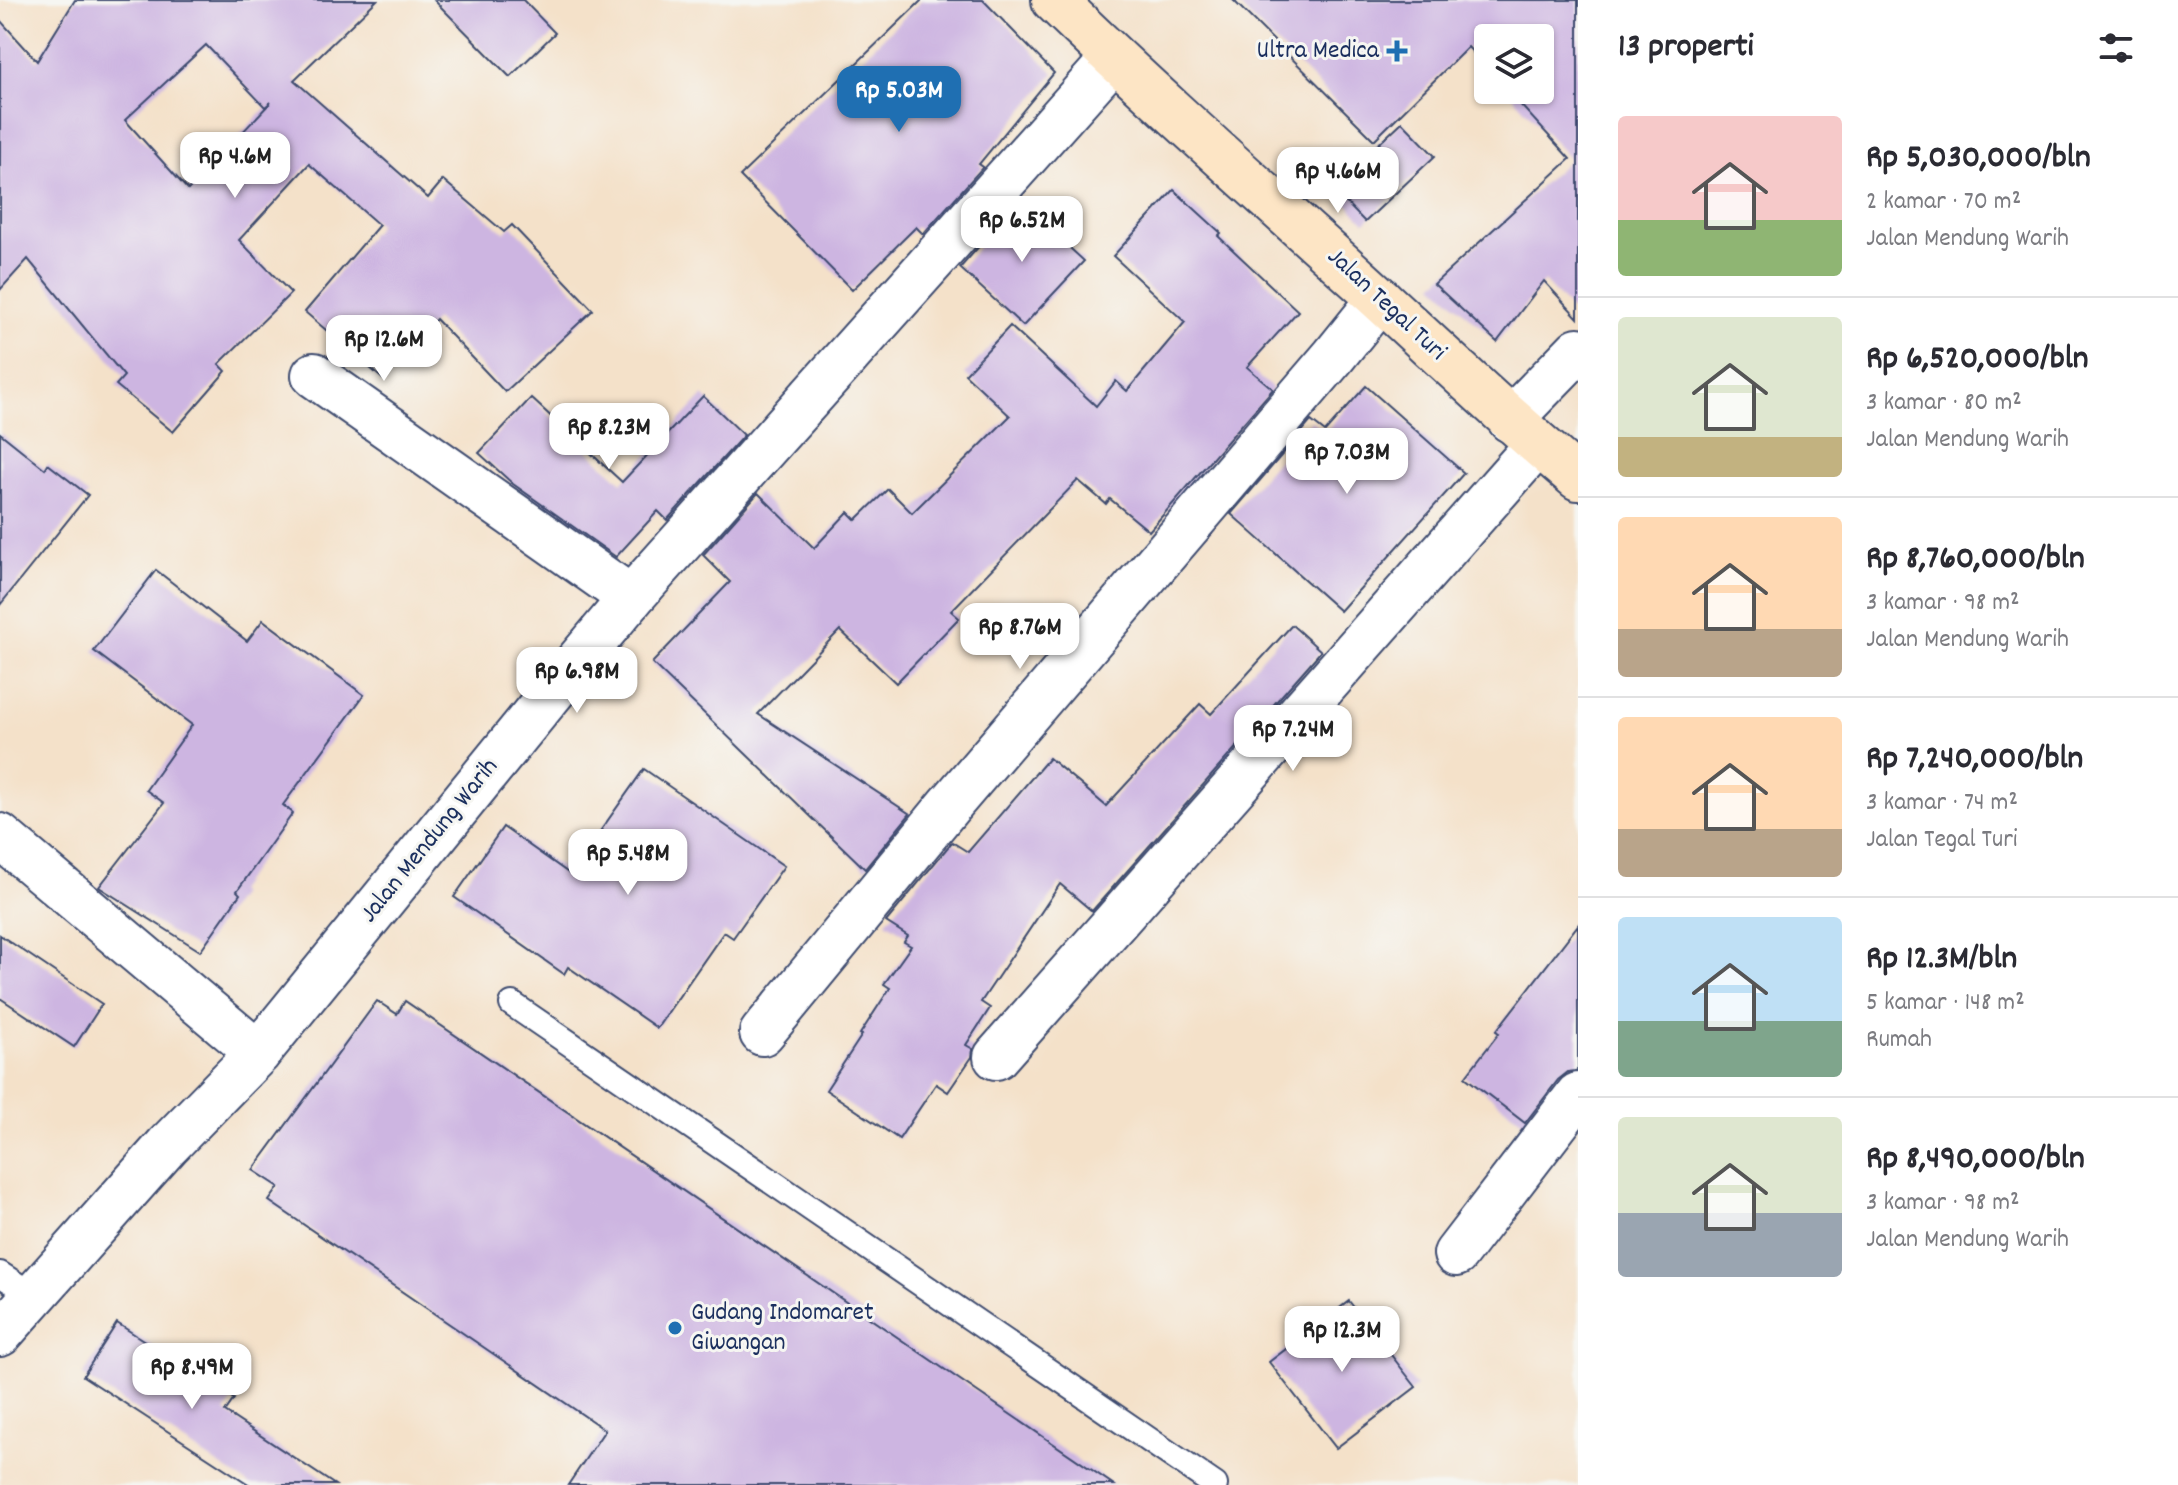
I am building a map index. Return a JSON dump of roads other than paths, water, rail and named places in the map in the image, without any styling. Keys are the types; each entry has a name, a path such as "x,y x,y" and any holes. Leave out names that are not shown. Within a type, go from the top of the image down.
{"main road":[{"name":"Jalan Tegal Turi","path":"1054,0 1114,58 1578,478"}],"street":[{"name":"Jalan Mendung Warih","path":"0,1334 17,1285 167,1146 258,1053 631,598 1114,58"},
{"path":"762,1033 948,807 1380,299"},
{"path":"996,1057 1524,432 1578,350"},
{"path":"314,375 631,598"},
{"path":"0,836 258,1053"},
{"path":"1456,1254 1578,1095"}],"lane":[{"path":"512,1004 1215,1485"}],"place":[{"name":"Ultra Medica","path":"1397,51"},
{"name":"Gudang Indomaret Giwangan","path":"675,1328"}]}
